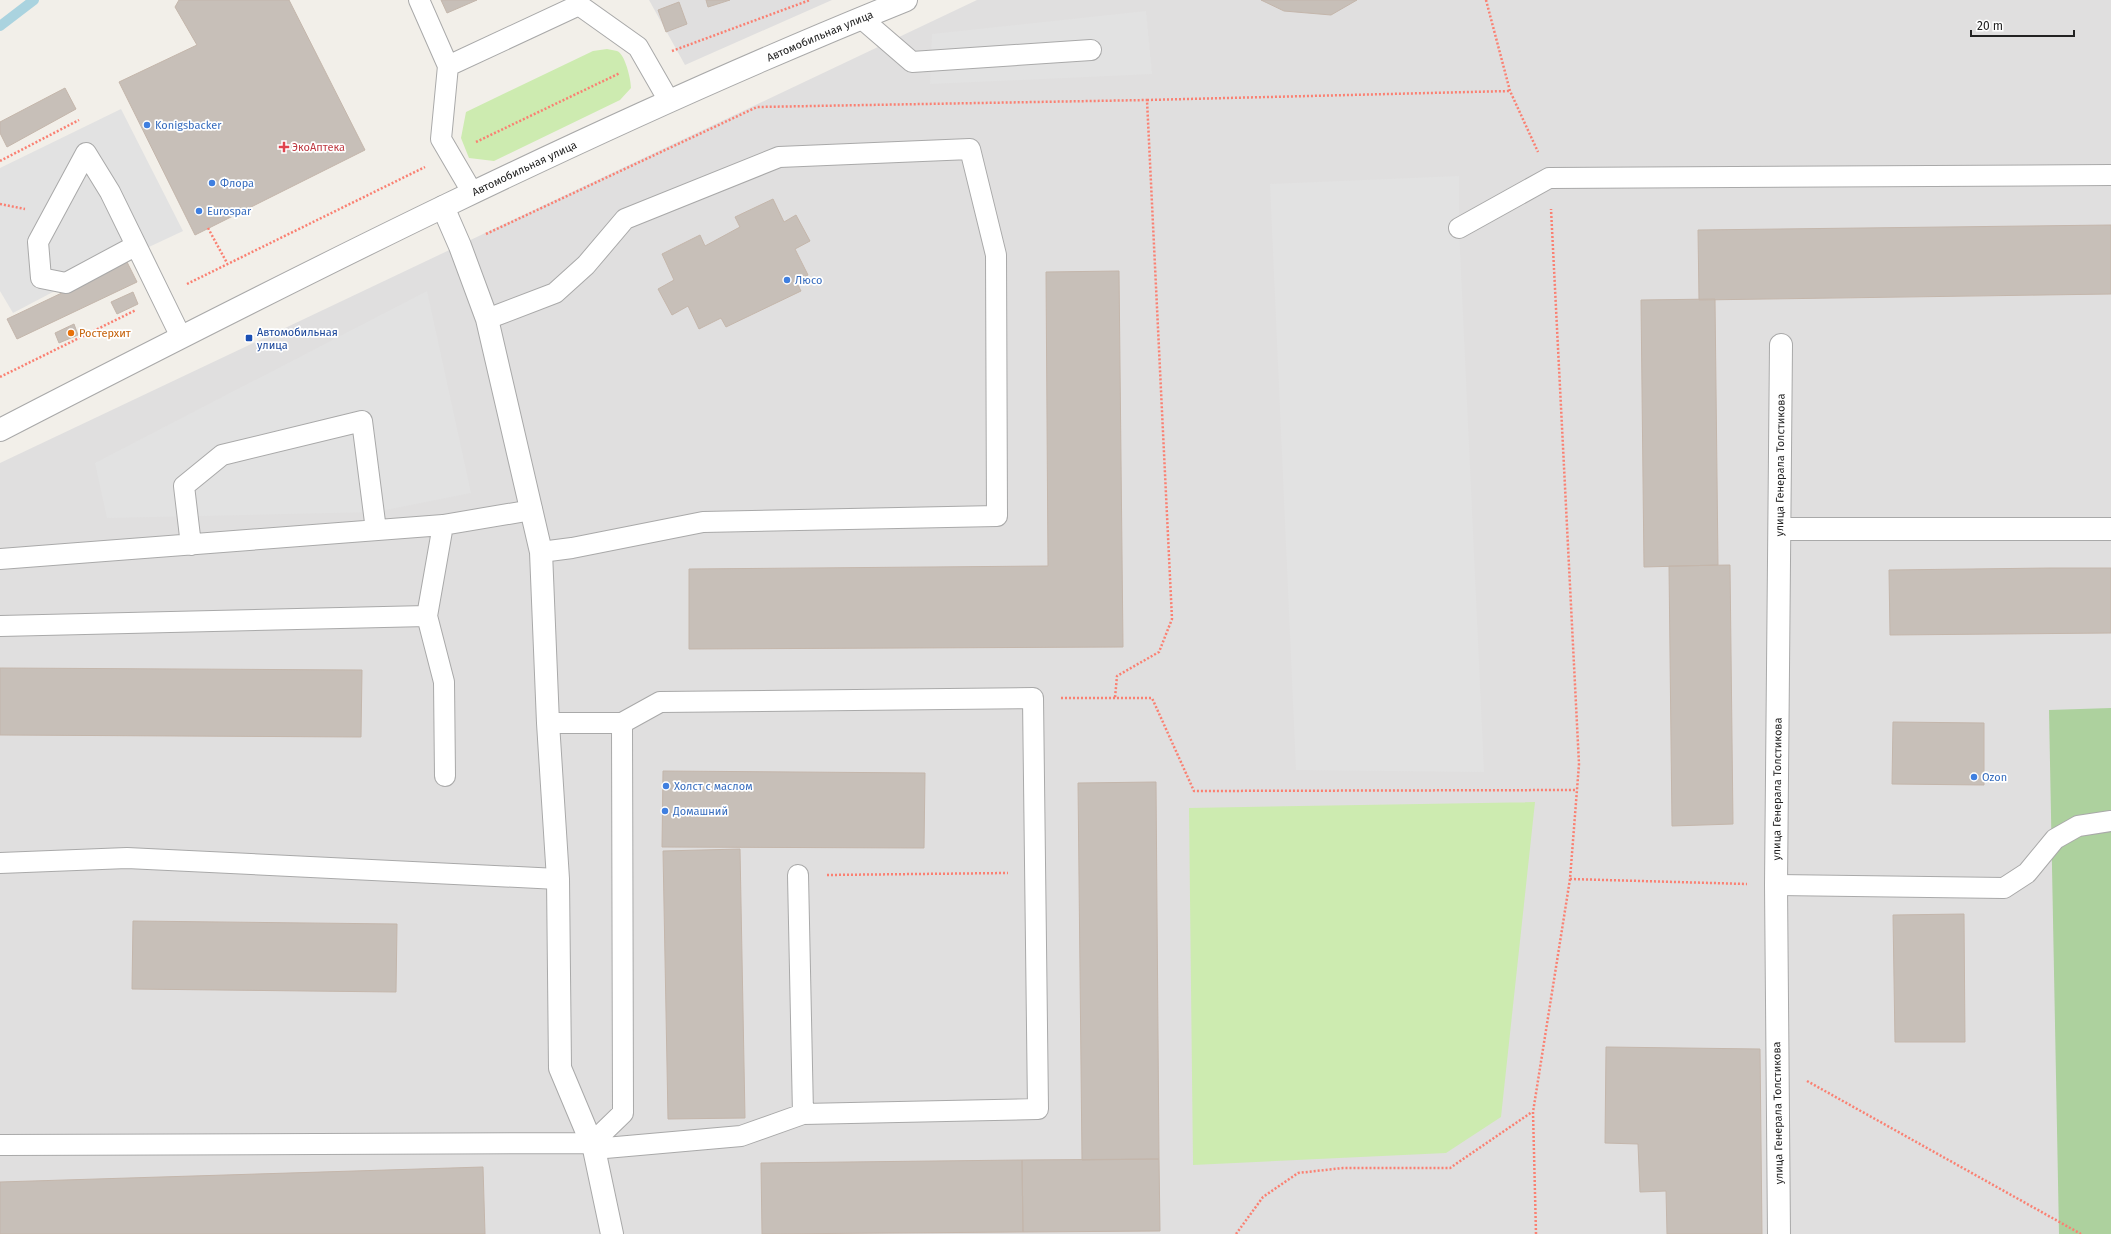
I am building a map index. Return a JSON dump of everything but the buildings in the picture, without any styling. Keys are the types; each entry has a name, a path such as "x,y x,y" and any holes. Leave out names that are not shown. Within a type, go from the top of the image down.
{"street":[{"name":"Автомобильная улица","path":"0,430 181,337 472,192 668,101 906,0"},
{"path":"443,207 460,246 486,319 541,552 548,723 558,879 560,1068 594,1146 612,1234"},
{"name":"улица Генерала Толстикова","path":"1779,1234 1776,885 1781,345"},
{"path":"1780,529 2111,529"}],"lane":[{"path":"419,0 448,66 441,139 472,192"},
{"path":"448,66 577,2 638,47 647,60 668,101"},
{"path":"861,18 912,62 1091,50"},
{"path":"486,319 555,293 586,265 625,219 779,157 970,149 996,255 997,516 703,522 572,548 541,552"},
{"path":"135,246 66,283 40,278 38,242 86,153 110,192 135,246 181,337"},
{"path":"1459,228 1549,178 2111,175"},
{"path":"191,545 184,486 222,455 362,421 376,530"},
{"path":"0,559 443,525 532,510"},
{"path":"443,525 427,616 444,682 445,776"},
{"path":"0,626 427,616"},
{"path":"0,1145 594,1146 741,1136 803,1114 1038,1109 1033,698 660,702 622,723 548,723"},
{"path":"594,1146 623,1113 622,723"},
{"path":"1776,885 2004,888 2026,873 2055,839 2078,826 2111,821"},
{"path":"0,862 126,858 558,879"},
{"path":"798,876 803,1114"}],"path":[{"path":"0,377 449,155 647,60 810,0"},
{"path":"1486,0 1510,91 1549,178 1580,764 1570,879 1533,1112 1536,1234"},
{"path":"460,246 756,107 1147,100 1510,91"},
{"path":"1115,698 1116,676 1159,652 1172,619 1147,100"},
{"path":"0,161 79,120"},
{"path":"208,228 227,264"},
{"path":"1033,698 1152,698 1194,791 1577,790"},
{"path":"798,876 1034,873"},
{"path":"1570,879 1776,885"},
{"path":"1777,1065 2081,1234"},
{"path":"1236,1234 1263,1197 1298,1174 1343,1168 1450,1168 1533,1112"}],"shaded area":[{"path":"649,0 832,0 685,65"},
{"path":"977,0 2111,0 2111,1234 0,1234 0,463"},
{"path":"1146,11 1152,74 930,84 932,34"},
{"path":"121,109 183,231 51,293 13,313 0,291 0,168"},
{"path":"1459,176 1459,228 1484,772 1296,770 1270,184"},
{"path":"427,291 471,493 376,512 107,518 95,463"}],"green space":[{"path":"607,49 620,53 629,73 631,88 620,100 494,161 469,158 461,138 466,112 593,51"},
{"path":"2111,708 2111,1234 2059,1234 2049,710"},
{"path":"1535,802 1501,1117 1446,1153 1193,1165 1189,808"}],"waterway":[{"path":"0,26 34,0"}],"place":[{"name":"Konigsbacker","path":"147,125"},
{"name":"ЭкоАптека","path":"284,147"},
{"name":"Флора","path":"212,183"},
{"name":"Eurospar","path":"199,211"},
{"name":"Люсо","path":"787,280"},
{"name":"Ростерхит","path":"71,333"},
{"name":"Автомобильная улица","path":"249,338"},
{"name":"Ozon","path":"1974,777"},
{"name":"Холст с маслом","path":"666,786"},
{"name":"Домашний","path":"665,811"}]}
